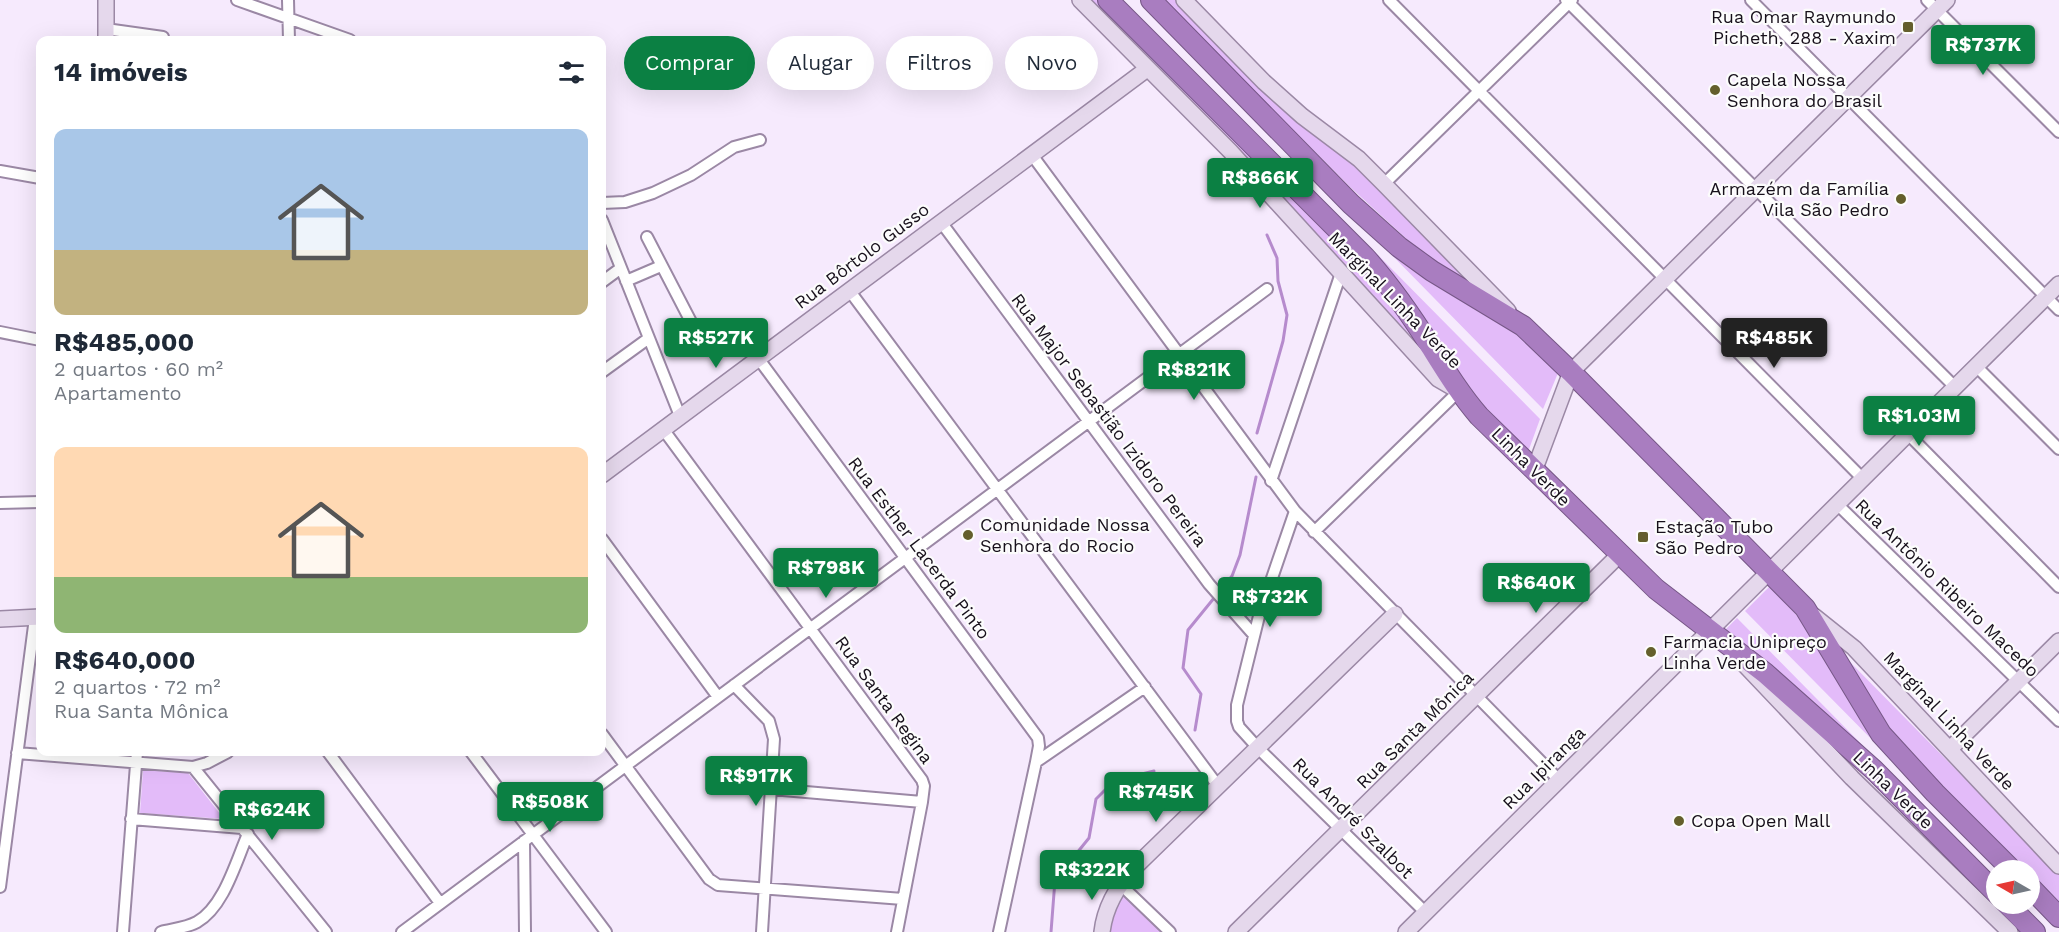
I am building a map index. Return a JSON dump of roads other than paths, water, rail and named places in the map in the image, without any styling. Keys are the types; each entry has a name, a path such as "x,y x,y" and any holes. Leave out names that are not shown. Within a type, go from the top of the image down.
{"highway":[{"name":"Linha Verde","path":"1108,0 1365,257 1407,309 1459,392 1479,416 1619,555 1656,589 1765,674 1874,770 1986,883"},
{"name":"Linha Verde","path":"1151,0 1351,204 1399,248 1432,271 1523,326 1805,608 1881,734 1935,793 2002,860"},
{"path":"2040,897 2059,917"},
{"path":"2017,914 2035,932"}],"main road":[{"path":"105,0 106,35"},
{"name":"Marginal Linha Verde","path":"1080,0 1230,151 1438,379 1459,392"},
{"path":"1184,0 1272,89 1302,116 1359,159 1523,326"},
{"path":"1534,471 1571,372 1848,99 1937,3"},
{"name":"Rua Bôrtolo Gusso","path":"606,472 1147,69"},
{"name":"Rua Ipiranga","path":"1406,932 2059,284"},
{"name":"Rua Santa Mônica","path":"1236,932 1619,555"},
{"name":"Marginal Linha Verde","path":"1805,608 1854,648 2059,866"},
{"path":"1102,932 1107,907 1120,884 1134,867 1395,614"},
{"path":"0,619 36,617"},
{"path":"1950,749 2059,640"},
{"path":"1725,643 1852,778 2010,932"}],"street":[{"path":"237,0 339,36"},
{"path":"288,0 289,36"},
{"path":"1389,0 1863,479"},
{"path":"1751,0 2059,310"},
{"path":"1384,184 1569,1 1955,387"},
{"path":"1937,3 2059,132"},
{"path":"106,35 134,36"},
{"path":"606,203 625,202 653,193 691,175 734,147 760,140"},
{"path":"1032,154 1295,511 1559,780"},
{"path":"0,171 36,177"},
{"name":"Rua Major Sebastião Izidoro Pereira","path":"941,222 1209,584 1254,635"},
{"path":"606,230 680,416"},
{"path":"647,237 702,343"},
{"path":"626,281 661,266"},
{"path":"606,279 621,268"},
{"path":"1271,481 1341,273"},
{"path":"402,932 1267,289"},
{"path":"849,290 1218,786"},
{"path":"0,333 36,339"},
{"path":"606,369 649,338"},
{"name":"Rua Esther Lacerda Pinto","path":"758,358 1038,738 1036,762 999,932"},
{"path":"1976,366 2059,449"},
{"path":"1314,532 1459,392"},
{"name":"Rua Santa Regina","path":"663,429 922,780 924,786 922,802 897,932"},
{"path":"1908,434 2059,586"},
{"path":"0,503 36,502"},
{"name":"Rua Antônio Ribeiro Macedo","path":"1837,504 2059,721"},
{"name":"Rua André Szalbot","path":"1295,511 1254,635 1236,714 1239,727 1425,912"},
{"path":"606,544 718,697"},
{"path":"0,887 36,630"},
{"path":"734,685 762,712 772,729 774,750 762,932"},
{"path":"1036,762 1145,687"},
{"path":"606,740 709,879 718,885 903,899"},
{"path":"17,753 36,754"},
{"path":"106,756 136,757 193,768 220,756"},
{"path":"331,756 440,903"},
{"path":"474,756 606,932"},
{"path":"123,932 136,757"},
{"path":"193,768 326,932"},
{"path":"771,789 922,802"},
{"path":"132,819 245,831"},
{"path":"161,932 189,926 208,914 222,895 245,831"},
{"path":"524,841 525,932"},
{"path":"1120,884 1170,932"}],"waterway":[{"path":"1257,433 1283,341 1287,315 1278,281 1277,258 1267,235"},
{"path":"1195,730 1201,694 1183,668 1188,630 1232,576 1240,555 1256,477"},
{"path":"1051,932 1055,880 1089,838 1096,799 1114,781 1154,771"}],"place":[{"name":"Rua Omar Raymundo Picheth, 288 - Xaxim","path":"1908,27"},
{"name":"Capela Nossa Senhora do Brasil","path":"1715,90"},
{"name":"Armazém da Família Vila São Pedro","path":"1901,199"},
{"name":"Comunidade Nossa Senhora do Rocio","path":"968,535"},
{"name":"Estação Tubo São Pedro","path":"1643,537"},
{"name":"Farmacia Unipreço Linha Verde","path":"1651,652"},
{"name":"Copa Open Mall","path":"1679,821"}]}
